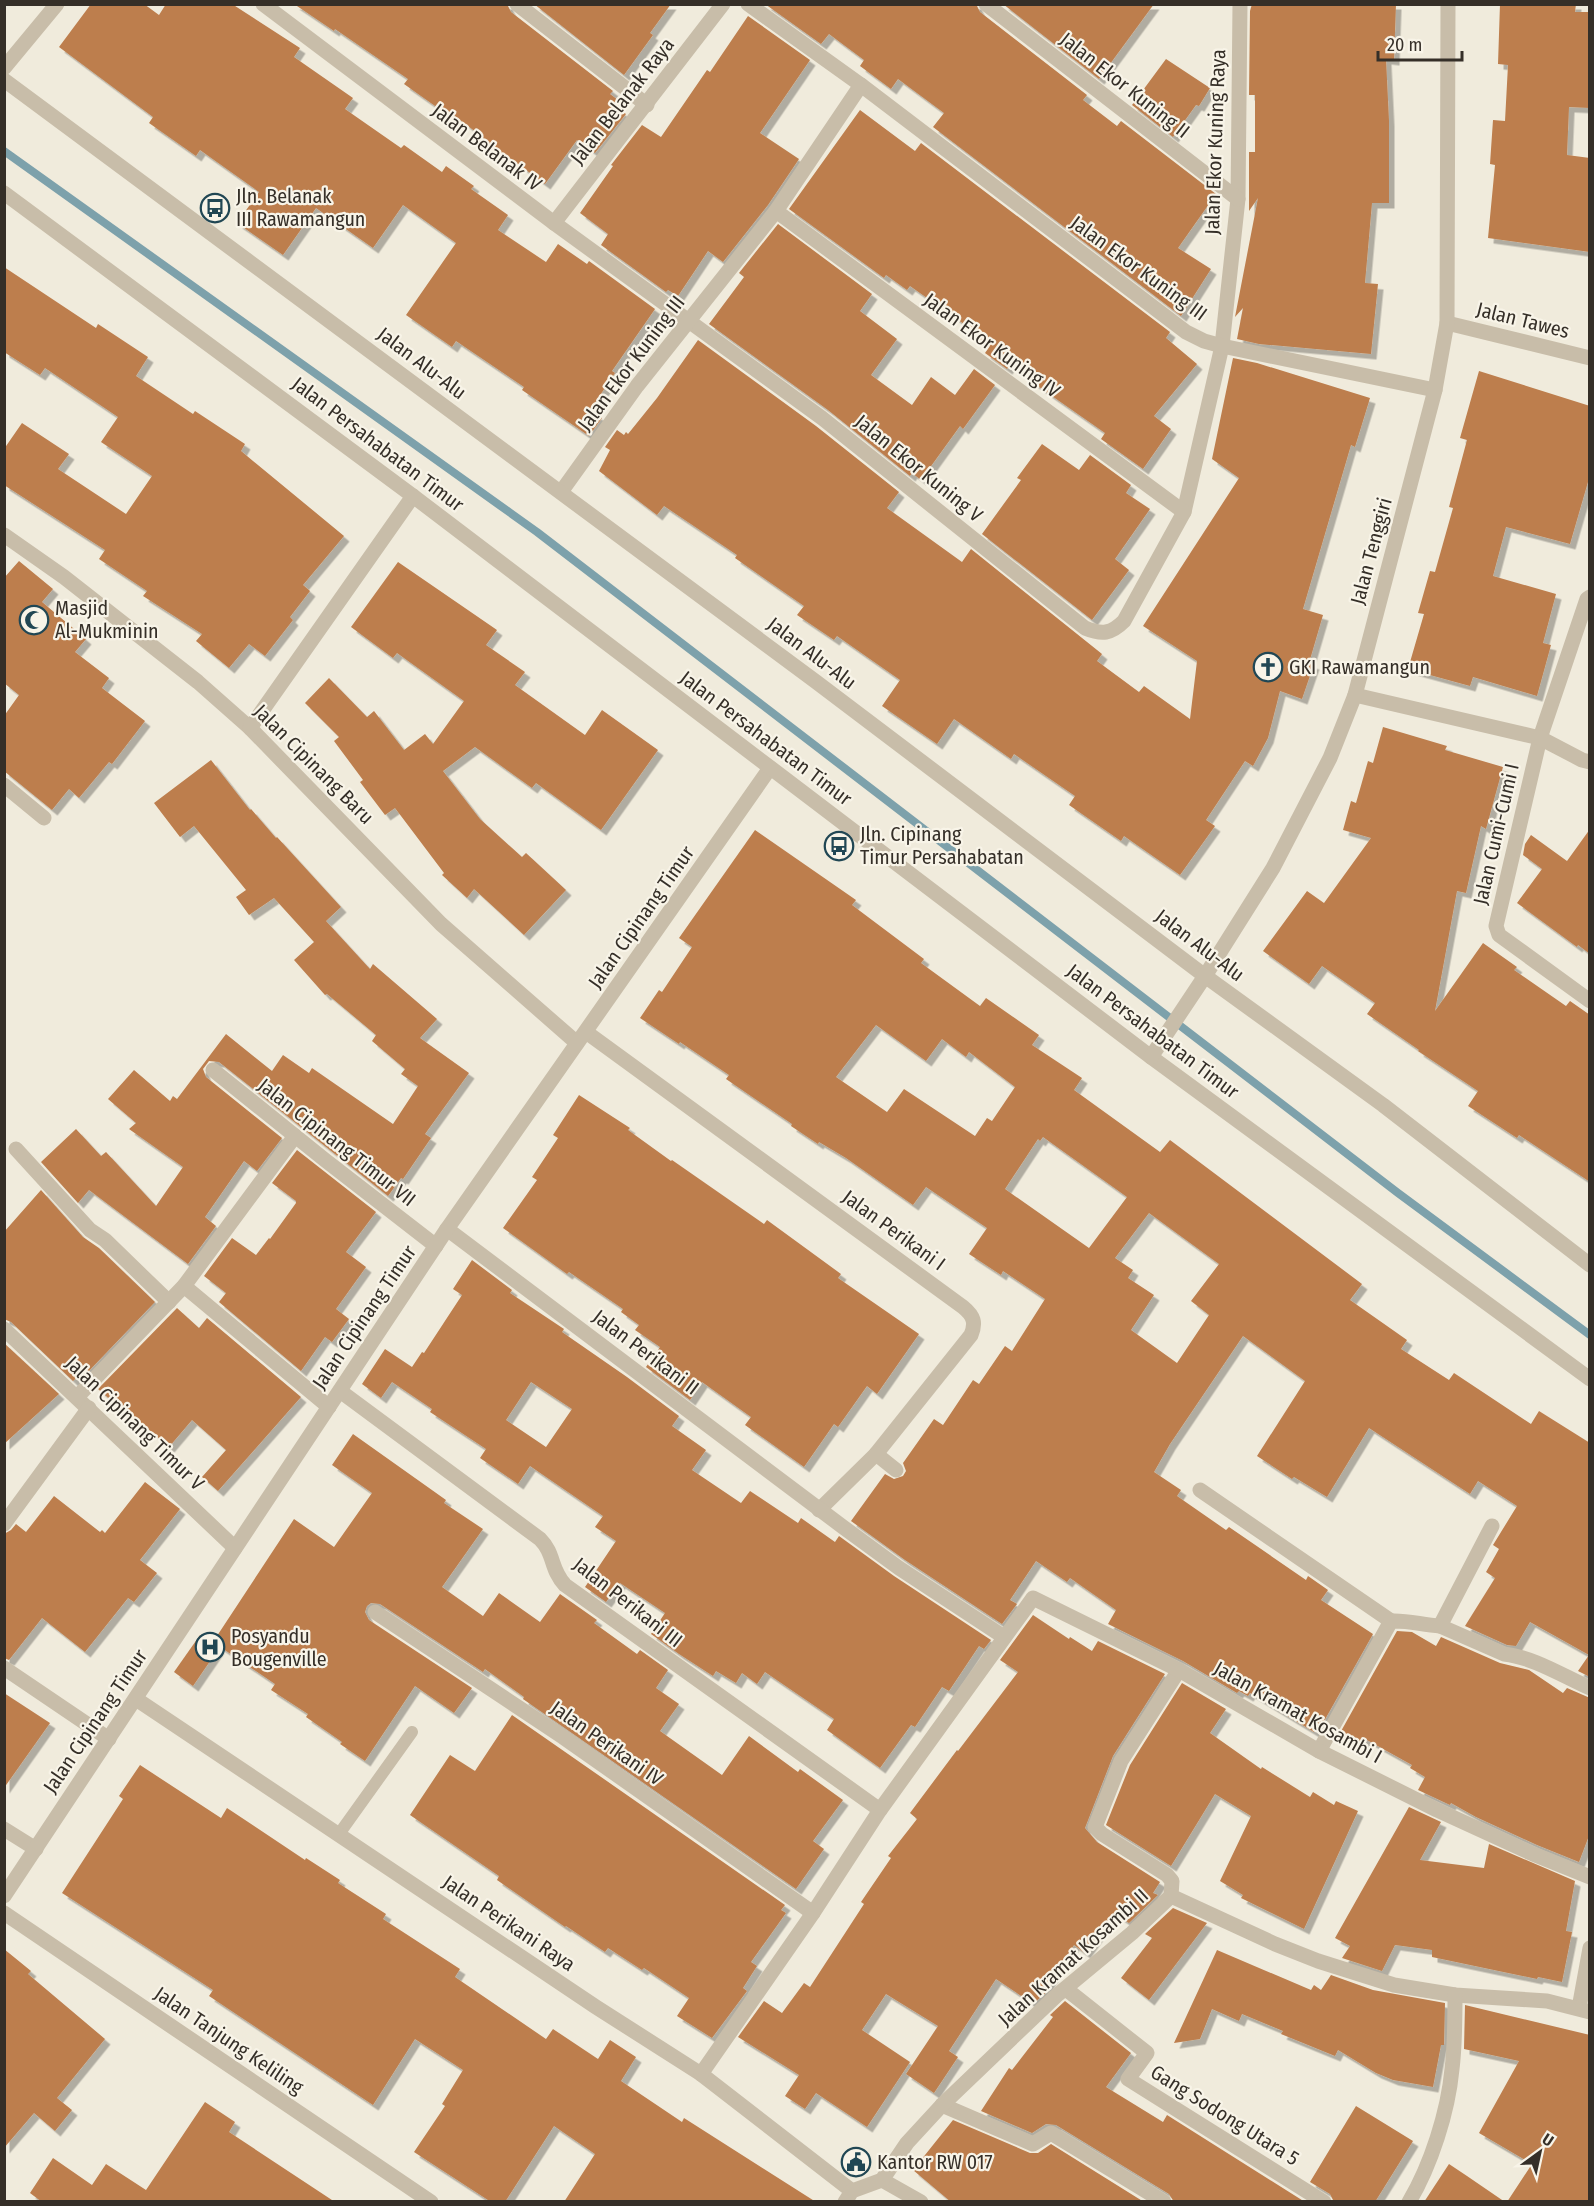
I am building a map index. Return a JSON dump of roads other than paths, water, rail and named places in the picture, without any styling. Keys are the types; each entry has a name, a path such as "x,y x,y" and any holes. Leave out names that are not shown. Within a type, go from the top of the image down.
{"street":[{"path":"4,68 57,4"},
{"name":"Jalan Belanak IV","path":"263,4 687,321"},
{"path":"517,4 647,105"},
{"name":"Jalan Belanak Raya","path":"554,223 723,4"},
{"name":"Jalan Ekor Kuning III","path":"748,4 861,85 1186,332 1204,341 1222,346 1435,390"},
{"name":"Jalan Ekor Kuning II","path":"986,4 1238,199"},
{"name":"Jalan Tenggiri","path":"1151,1056 1191,998 1273,868 1330,758 1355,694 1435,390 1447,322 1448,4"},
{"name":"Jalan Ekor Kuning Raya","path":"1124,621 1184,512 1222,346 1238,199 1238,6"},
{"name":"Jalan Alu-Alu","path":"4,80 824,688 1205,976 1383,1105 1590,1265"},
{"name":"Jalan Ekor Kuning III","path":"561,492 637,386 776,212 861,85"},
{"name":"Jalan Persahabatan Timur","path":"4,193 413,496 1151,1056 1590,1379"},
{"name":"Jalan Ekor Kuning IV","path":"776,212 1184,512"},
{"name":"Jalan Ekor Kuning V","path":"687,321 822,418 1086,628 1103,634 1115,631 1124,621"},
{"name":"Jalan Tawes","path":"1447,322 1590,358"},
{"path":"250,728 413,496"},
{"name":"Jalan Cipinang Baru","path":"7,541 82,591 198,682 250,728 441,924 582,1037"},
{"name":"Jalan Cumi-Cumi I","path":"1590,597 1587,599 1540,738 1496,926 1499,935 1590,1001"},
{"path":"1355,694 1540,738 1587,763"},
{"name":"Jalan Cipinang Timur","path":"4,1896 447,1229 770,768"},
{"path":"4,785 44,818"},
{"name":"Jalan Perikani I","path":"582,1037 622,1056 970,1312 974,1320 971,1335 876,1454 819,1510"},
{"name":"Jalan Cipinang Timur VII","path":"213,1070 436,1246"},
{"path":"77,1397 184,1286 296,1136"},
{"path":"16,1149 90,1230 105,1240 170,1302"},
{"name":"Jalan Perikani II","path":"447,1229 819,1510 899,1568 1004,1637"},
{"path":"184,1286 329,1407"},
{"name":"Jalan Cipinang Timur V","path":"4,1329 90,1408 235,1548"},
{"name":"Jalan Perikani III","path":"340,1391 540,1539 547,1546 556,1575 566,1585 880,1810"},
{"path":"4,1524 90,1408"},
{"path":"876,1454 896,1470"},
{"path":"1200,1491 1390,1621 1408,1620 1428,1626 1440,1626 1590,1688"},
{"path":"4,1496 18,1506"},
{"path":"1440,1626 1492,1526"},
{"name":"Jalan Kramat Kosambi I","path":"1004,1637 1033,1598 1179,1670 1319,1751 1437,1810 1590,1877"},
{"name":"Jalan Perikani IV","path":"375,1612 563,1737 813,1913"},
{"path":"1319,1751 1390,1621"},
{"path":"701,2074 813,1913 880,1810 1004,1637"},
{"path":"4,1668 108,1739"},
{"path":"1172,1896 1172,1881 1167,1875 1102,1834 1095,1827 1121,1761 1179,1670"},
{"name":"Jalan Perikani Raya","path":"136,1699 596,2007 701,2074 849,2196"},
{"path":"4,1829 36,1848"},
{"name":"Jalan Kramat Kosambi II","path":"882,2180 907,2143 942,2105 1066,1989 1172,1896 1275,1944 1318,1961 1394,1985 1455,1995 1547,2001 1584,2010"},
{"name":"Jalan Tanjung Keliling","path":"4,1913 430,2202"},
{"path":"1584,2010 1590,1948"},
{"name":"Gang Sodong Utara 5","path":"1066,1989 1147,2053 1128,2079 1324,2202"},
{"path":"1409,2202 1434,2147 1446,2103 1452,2070 1455,1995"},
{"path":"942,2105 1033,2144 1052,2133 1164,2202"},
{"path":"849,2196 882,2180 921,2202"}],"lane":[{"path":"339,1834 412,1732"}],"waterway":[{"path":"4,151 537,532 1398,1193 1590,1335"}],"place":[{"name":"Jln. Belanak III Rawamangun","path":"215,208"},
{"name":"Masjid Al-Mukminin","path":"34,620"},
{"name":"GKI Rawamangun","path":"1268,667"},
{"name":"Jln. Cipinang Timur Persahabatan","path":"839,846"},
{"name":"Posyandu Bougenville","path":"210,1647"},
{"name":"Kantor RW 017","path":"856,2162"}]}
